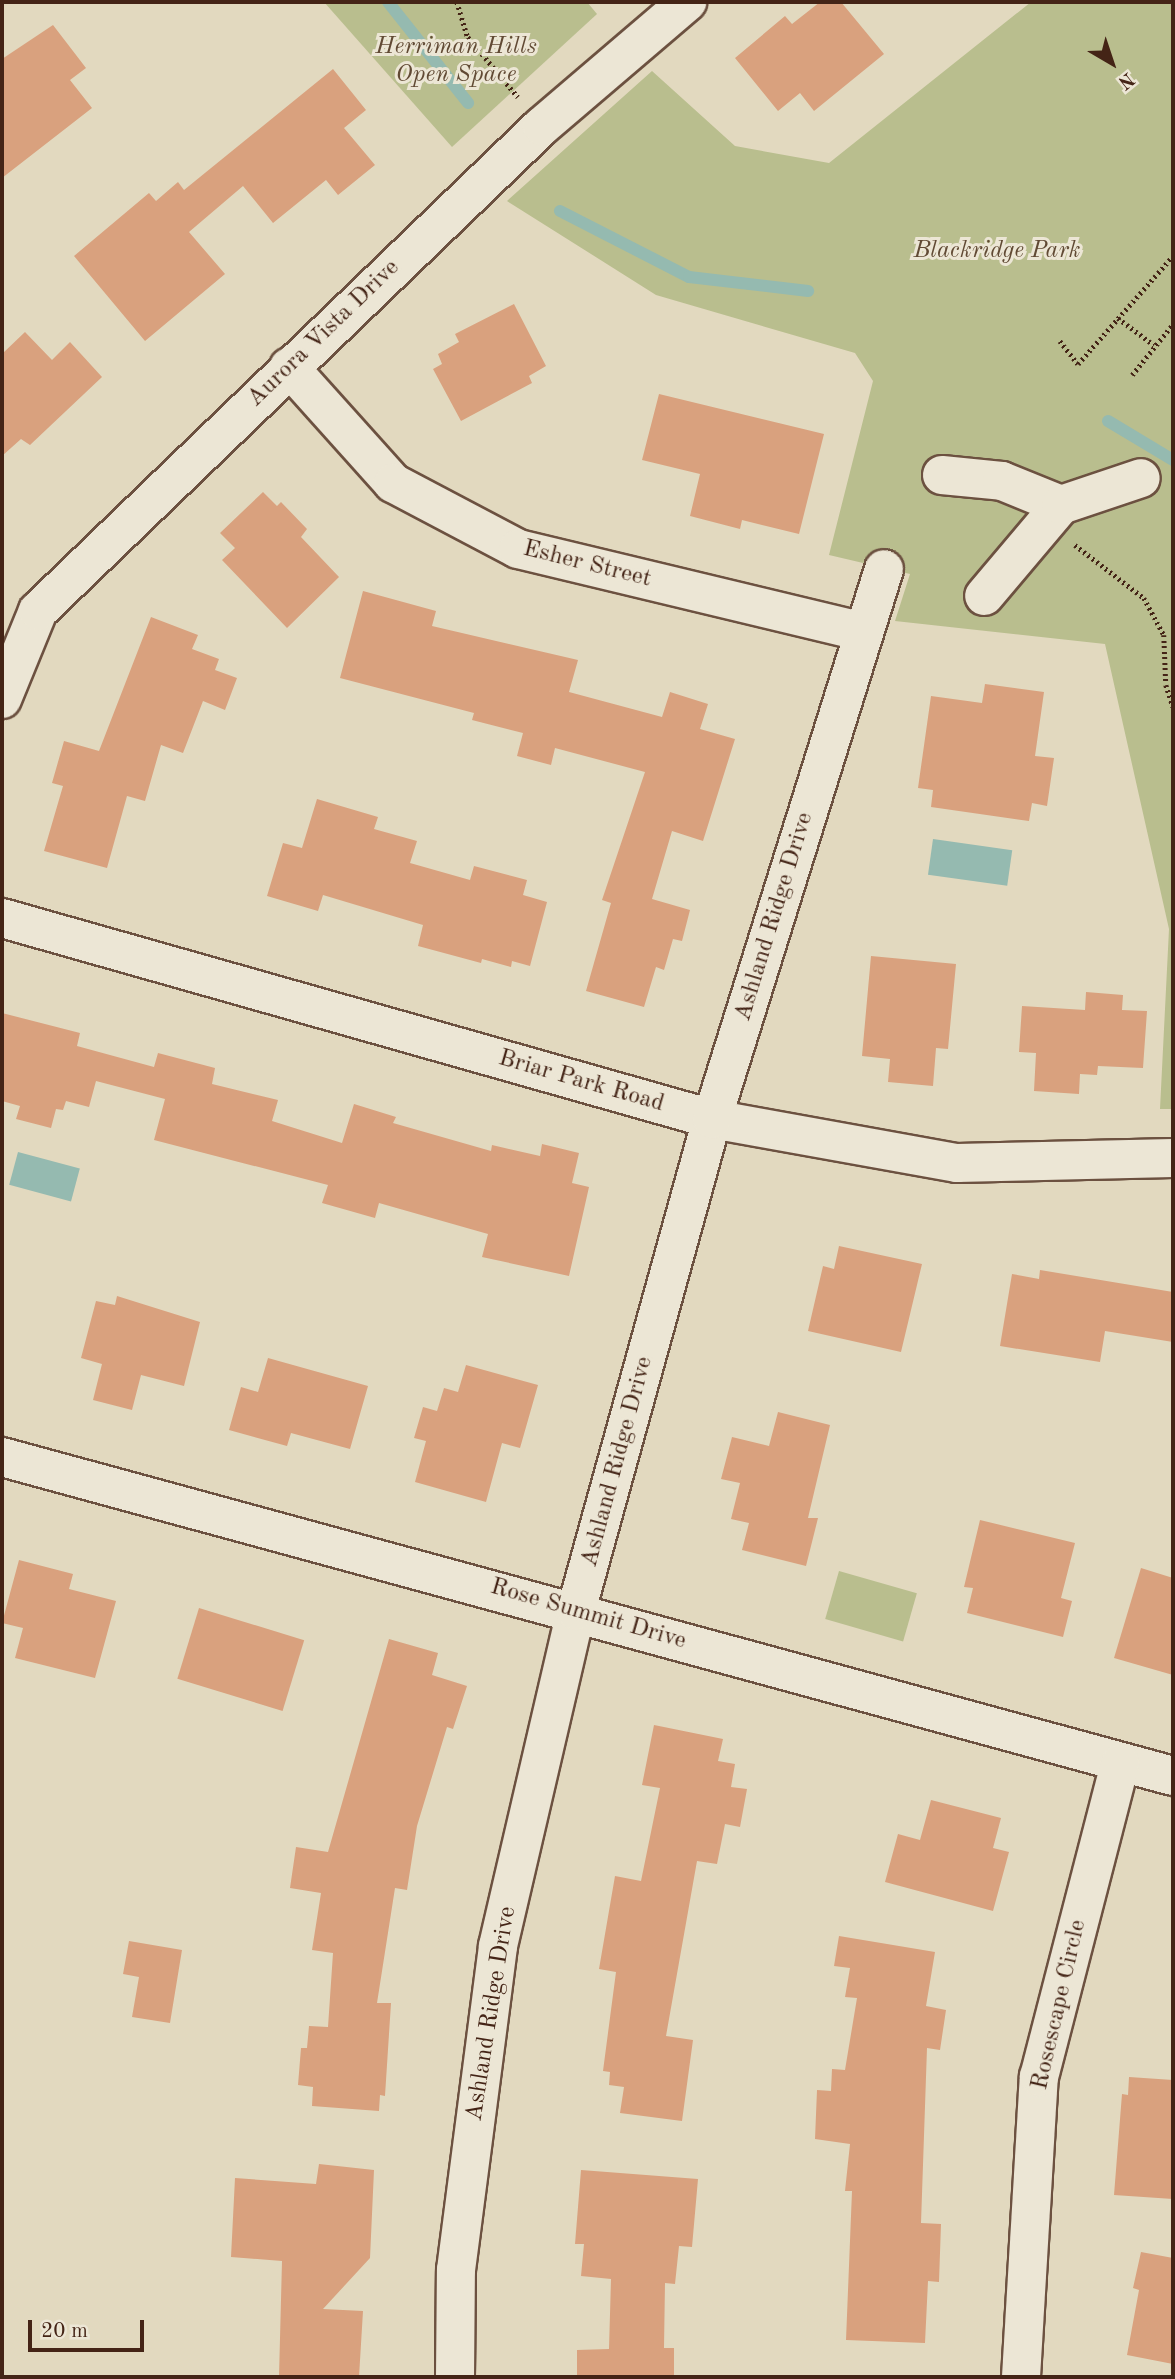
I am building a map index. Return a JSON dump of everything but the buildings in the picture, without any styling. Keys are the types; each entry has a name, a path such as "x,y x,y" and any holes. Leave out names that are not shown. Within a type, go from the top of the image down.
{"street":[{"name":"Aurora Vista Drive","path":"2,699 38,611 289,367 542,127 687,2"},
{"name":"Esher Street","path":"289,367 393,483 519,549 863,632"},
{"path":"942,475 1002,481 1054,514"},
{"path":"984,596 1054,514 1141,478"},
{"name":"Ashland Ridge Drive","path":"455,2377 456,2270 498,1946 576,1611 712,1119 884,569"},
{"name":"Briar Park Road","path":"2,918 712,1119 957,1163 1173,1158"},
{"name":"Rose Summit Drive","path":"2,1457 576,1611 1173,1776"},
{"name":"Rosescape Circle","path":"1021,2377 1039,2077 1120,1763"}],"path":[{"path":"457,2 468,37 519,98"},
{"path":"1060,341 1078,364 1173,256"},
{"path":"1118,318 1154,345"},
{"path":"1132,375 1173,324"},
{"path":"1054,514 1144,598 1164,635 1166,685 1173,707"}],"green space":[{"name":"Herriman Hills Open Space","path":"324,2 587,2 597,14 452,147"},
{"name":"Blackridge Park","path":"1031,2 1173,2 1173,1109 1160,1109 1169,929 1105,644 895,621 910,574 829,555 873,381 855,353 656,295 507,201 652,71 735,146 829,163"},
{"path":"839,1571 917,1593 903,1641 825,1619"}],"water":[{"path":"933,839 1012,850 1007,886 928,875"},
{"path":"18,1152 80,1169 71,1201 9,1185"}],"waterway":[{"path":"388,2 468,103"},
{"path":"560,211 689,277 808,291"},
{"path":"1108,421 1173,460"}]}
